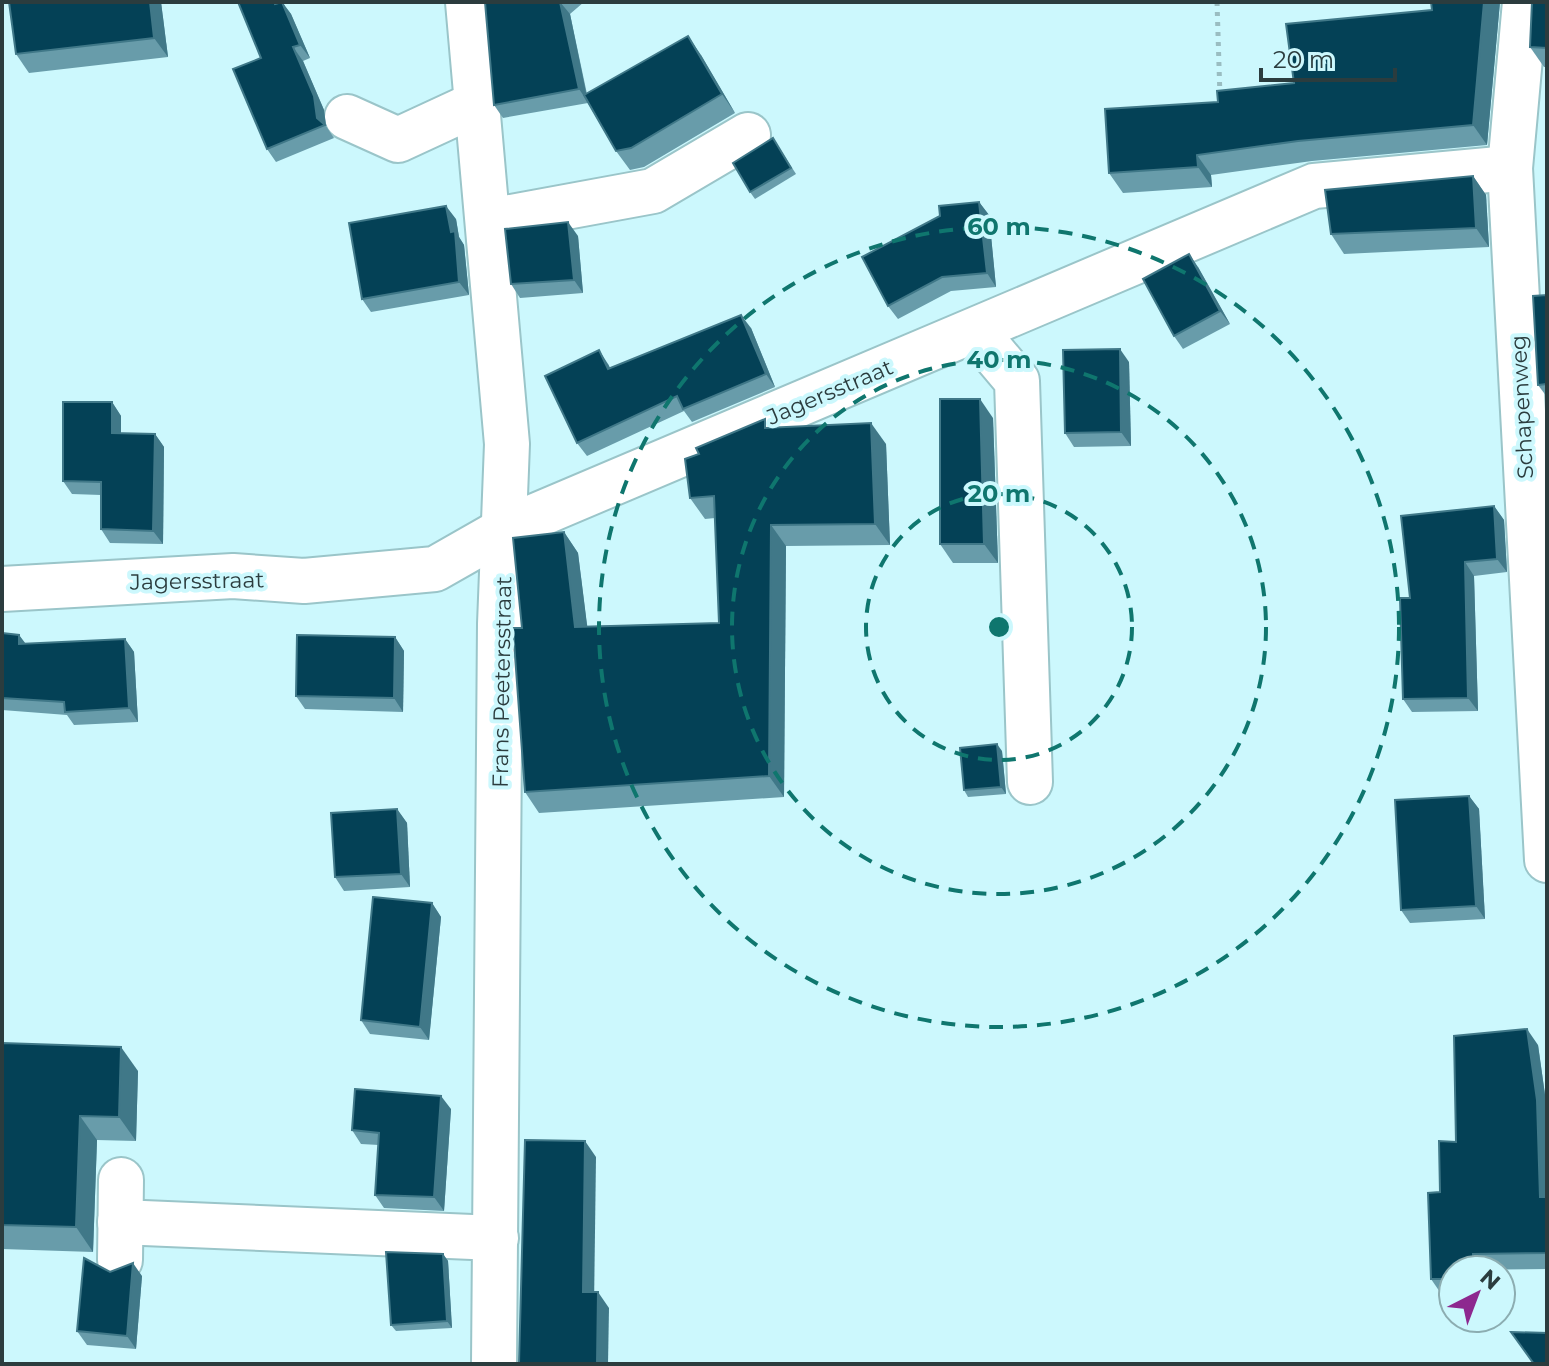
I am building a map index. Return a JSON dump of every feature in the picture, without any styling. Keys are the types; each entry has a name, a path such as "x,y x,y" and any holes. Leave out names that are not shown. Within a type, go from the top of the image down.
{"street":[{"name":"Frans Peetersstraat","path":"468,2 507,444 507,528 500,624 494,1364"},
{"name":"Schapenweg","path":"1525,2 1533,82 1510,168 1532,297 1547,860"},
{"path":"347,117 398,140 478,103"},
{"path":"489,221 653,191 748,135"},
{"name":"Jagersstraat","path":"2,589 233,576 304,581 435,569 507,528 1314,186 1510,168"},
{"path":"975,331 1017,381 1030,782"},
{"path":"120,1221 496,1238"}],"path":[{"path":"1217,2 1221,106"}],"building":[{"path":"9,2 150,2 154,38 16,54"},
{"path":"238,2 282,2 300,45 293,47 314,96 317,118 325,125 267,149 233,69 261,58"},
{"path":"485,2 560,2 579,89 494,105"},
{"path":"1431,2 1484,2 1473,125 1298,141 1197,155 1198,167 1109,173 1105,109 1218,102 1217,91 1294,83 1286,24 1432,10"},
{"path":"1532,2 1547,2 1547,48 1530,47"},
{"path":"688,36 722,94 631,148 616,151 584,95"},
{"path":"773,138 791,168 750,192 733,163"},
{"path":"1473,176 1476,228 1331,234 1325,190"},
{"path":"979,202 987,273 942,277 888,306 862,257 940,216 939,206"},
{"path":"446,206 451,232 455,231 459,282 362,299 349,223"},
{"path":"568,222 574,280 511,284 505,229"},
{"path":"1189,254 1220,311 1174,336 1143,279"},
{"path":"1547,295 1547,384 1538,385 1533,296"},
{"path":"741,315 766,374 683,409 677,396 577,443 545,376 599,350 608,369"},
{"path":"1120,349 1121,432 1065,433 1063,350"},
{"path":"940,399 980,399 984,544 940,544"},
{"path":"63,402 112,402 112,433 155,434 153,531 101,529 101,482 63,481"},
{"path":"765,419 765,428 871,423 875,524 771,525 769,776 525,792 513,628 522,628 513,538 564,532 575,627 719,623 714,496 690,498 685,459 699,454 696,448"},
{"path":"1494,506 1497,559 1465,562 1468,698 1403,699 1400,598 1410,598 1401,516"},
{"path":"2,633 19,635 19,644 125,639 129,708 65,712 64,702 2,698"},
{"path":"297,635 395,637 394,698 296,696"},
{"path":"997,744 1001,787 964,790 960,748"},
{"path":"1469,796 1476,906 1401,910 1395,800"},
{"path":"397,809 401,874 335,877 331,813"},
{"path":"373,897 432,903 420,1027 361,1020"},
{"path":"1527,1029 1537,1100 1540,1197 1547,1197 1547,1253 1437,1254 1437,1279 1431,1279 1428,1193 1440,1192 1439,1141 1456,1142 1454,1036"},
{"path":"2,1043 121,1047 119,1117 80,1116 76,1227 2,1225"},
{"path":"355,1089 441,1096 434,1197 375,1195 379,1133 352,1130"},
{"path":"525,1140 585,1141 583,1292 598,1292 597,1364 519,1364"},
{"path":"386,1252 443,1254 447,1321 391,1325"},
{"path":"84,1258 110,1272 133,1263 127,1336 77,1331"},
{"path":"1547,1333 1547,1364 1534,1364 1512,1334"}]}
